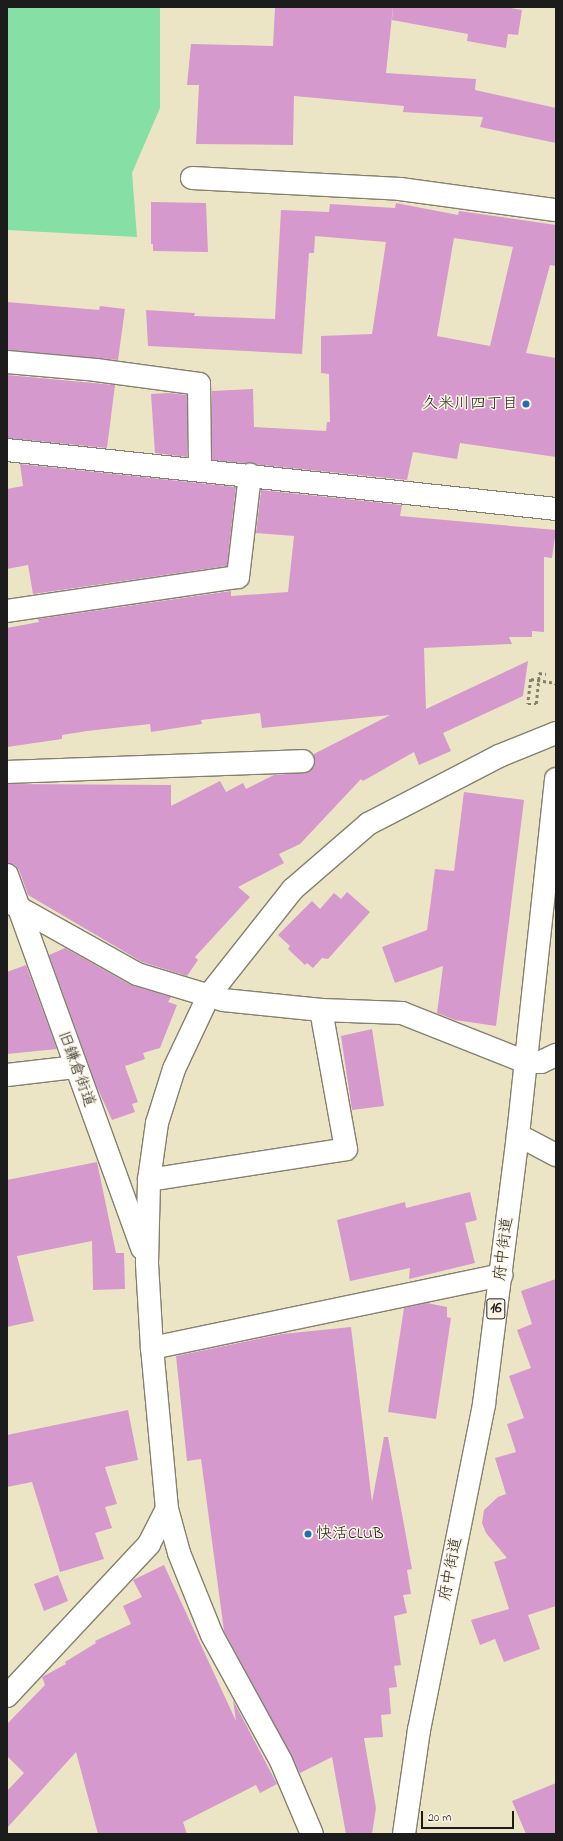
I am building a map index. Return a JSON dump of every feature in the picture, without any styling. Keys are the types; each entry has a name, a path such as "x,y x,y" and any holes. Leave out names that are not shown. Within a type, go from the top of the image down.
{"street":[{"path":"192,178 400,189 556,210"},
{"path":"7,362 96,370 199,384 200,469"},
{"path":"7,450 200,469 556,509"},
{"path":"7,611 238,577 250,475"},
{"path":"312,1834 281,1761 212,1635 178,1553 167,1509 152,1348 147,1263 149,1180 157,1123 174,1069 209,995 293,889 368,824 499,756 556,733"},
{"path":"7,772 303,761"},
{"name":"府中街道","path":"404,1834 419,1730 484,1404 518,1135 554,815 556,779"},
{"name":"旧鎌倉街道","path":"7,875 13,903 147,1263"},
{"path":"13,903 137,974 223,1000 321,1010 402,1013 526,1062 541,1062 556,1055"},
{"path":"149,1180 346,1149 321,1010"},
{"path":"7,1075 75,1067"},
{"path":"518,1135 556,1155"},
{"path":"152,1348 501,1275"},
{"path":"7,1696 149,1544 167,1509"}],"path":[{"path":"546,674 539,673 536,704 528,704 530,679 556,683"}],"green space":[{"path":"7,7 160,7 160,108 132,173 137,237 7,230"}],"building":[{"path":"275,7 393,7 386,73 476,79 475,90 556,108 556,143 480,127 483,117 403,112 404,106 294,96 293,145 196,144 199,85 187,85 191,44 273,46"},
{"path":"393,7 506,7 522,10 518,35 508,34 506,48 467,41 468,34 392,20"},
{"path":"151,202 206,203 208,252 153,251 153,244 151,244"},
{"path":"396,203 458,215 459,211 556,225 556,266 550,265 526,353 556,358 556,457 460,443 457,459 413,452 407,480 212,460 212,391 253,389 254,427 326,431 327,422 330,422 329,374 321,373 321,336 372,334 386,242 315,236 314,253 309,253 302,354 148,346 146,310 195,313 194,316 275,319 281,210 329,212 330,204 395,208","holes":["454,238 513,247 490,346 437,336"]},
{"path":"7,302 99,310 100,306 125,309 118,360 7,350"},
{"path":"7,375 115,385 107,448 7,438"},
{"path":"169,393 187,395 187,457 155,453 151,394"},
{"path":"20,464 236,487 227,566 33,594 28,565 7,569 7,489 23,486"},
{"path":"261,490 402,505 400,516 556,530 552,558 544,557 544,632 532,631 532,637 509,637 512,644 424,648 426,709 528,661 523,696 443,733 451,751 419,765 414,752 363,781 361,779 300,844 279,854 284,863 238,887 250,897 195,957 198,960 187,976 142,962 28,895 19,870 15,865 7,863 7,784 171,785 171,806 220,781 226,792 243,783 246,789 274,775 309,772 314,766 314,754 390,715 262,728 260,713 201,720 202,724 151,732 150,724 87,731 62,735 62,739 7,747 7,628 39,622 38,619 231,591 231,596 288,592 294,536 256,533"},
{"path":"464,792 524,800 496,1026 455,1020 437,1013 443,966 395,983 382,947 427,930 435,869 454,871"},
{"path":"347,892 370,912 328,959 322,958 313,968 307,963 305,965 288,949 290,946 278,935 312,901 320,909 334,893 341,899"},
{"path":"65,948 131,985 171,997 168,1002 177,1005 160,1048 143,1053 145,1059 125,1066 138,1102 132,1104 135,1112 112,1120 96,1085 49,955"},
{"path":"26,965 57,1049 7,1054 7,972"},
{"path":"372,1029 384,1106 352,1110 341,1036"},
{"path":"97,1162 116,1253 124,1253 125,1289 93,1290 92,1241 17,1256 34,1321 7,1327 7,1180"},
{"path":"470,1192 477,1220 465,1223 475,1263 409,1279 410,1268 350,1281 337,1220 405,1202 406,1208"},
{"path":"556,1279 556,1606 528,1615 540,1649 504,1662 495,1639 480,1645 471,1620 509,1609 494,1562 507,1558 486,1533 482,1523 484,1510 498,1497 506,1494 495,1458 516,1452 507,1424 524,1418 509,1376 531,1368 517,1330 532,1324 521,1291"},
{"path":"427,1303 447,1307 447,1317 451,1318 436,1419 388,1412 404,1308"},
{"path":"351,1327 372,1502 384,1437 388,1437 412,1569 407,1570 411,1594 403,1595 407,1613 394,1616 401,1665 394,1666 397,1687 389,1688 391,1714 381,1715 383,1737 364,1738 376,1808 372,1834 346,1834 332,1757 300,1773 224,1631 201,1459 187,1461 176,1356 282,1334"},
{"path":"128,1410 138,1460 105,1467 117,1504 105,1507 112,1528 95,1533 104,1559 60,1572 32,1482 7,1487 7,1435"},
{"path":"164,1565 236,1721 233,1700 277,1784 260,1793 256,1785 183,1822 187,1834 98,1834 76,1752 7,1828 7,1791 24,1773 7,1756 7,1724 45,1685 42,1677 66,1664 65,1662 96,1643 95,1641 131,1624 123,1606 142,1597 133,1580"},
{"path":"58,1575 68,1601 44,1611 34,1584"},
{"path":"556,1783 556,1834 526,1834 512,1801"}],"place":[{"name":"久米川四丁目","path":"526,404"},
{"name":"快活CLUB","path":"308,1534"}]}
